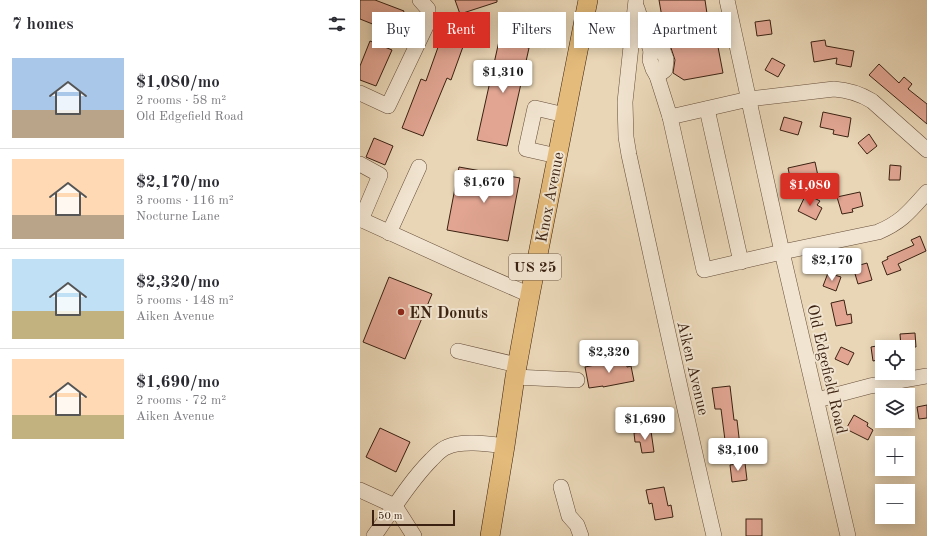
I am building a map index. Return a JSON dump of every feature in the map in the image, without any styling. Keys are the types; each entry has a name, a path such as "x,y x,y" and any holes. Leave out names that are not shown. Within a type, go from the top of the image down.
{"main road":[{"name":"Knox Avenue","path":"490,536 516,371 588,0"}],"street":[{"path":"360,93 388,106 428,22 428,9 420,0"},
{"name":"Old Edgefield Road","path":"727,0 782,252 848,536"},
{"path":"636,2 651,51 650,60 657,76 670,117 704,270 878,232 889,227 908,214 927,192"},
{"name":"Aiken Avenue","path":"636,2 625,102 626,136 673,360 714,536"},
{"path":"670,117 748,99 834,88 853,92 872,101 927,150"},
{"path":"557,156 526,149 535,108 565,114"},
{"path":"707,109 741,262"},
{"path":"360,164 380,175 361,219 479,274 530,295"},
{"path":"389,233 419,167"},
{"path":"458,351 516,371 577,380"},
{"path":"816,400 870,386 927,376"},
{"path":"374,536 421,470 439,452 447,447 458,444 482,443 505,446"},
{"path":"561,487 569,516 577,525 581,536"},
{"path":"360,490 395,506 414,536"}],"building":[{"path":"360,0 375,0 404,11 372,12 372,24 360,19"},
{"path":"455,0 497,0 497,2 466,12 459,12"},
{"path":"659,0 705,0 707,12 661,12"},
{"path":"770,20 772,34 757,36 755,22"},
{"path":"825,40 826,46 854,51 851,67 836,64 837,58 814,62 811,42"},
{"path":"370,41 372,42 372,48 387,48 392,50 376,86 360,80 360,66"},
{"path":"498,46 498,48 529,48 507,146 477,140"},
{"path":"438,48 463,48 451,80 447,78 423,136 402,128 421,79 426,81"},
{"path":"671,48 718,48 723,73 684,80 673,73 675,60"},
{"path":"772,58 785,65 778,77 765,70"},
{"path":"879,64 899,83 904,77 912,84 908,89 927,104 927,124 869,75"},
{"path":"823,112 851,118 848,137 833,134 834,130 820,127"},
{"path":"784,117 802,122 798,135 780,130"},
{"path":"869,134 877,146 867,154 858,143"},
{"path":"374,138 393,146 385,165 366,157"},
{"path":"815,162 818,176 791,182 788,168"},
{"path":"890,165 901,166 900,180 889,180"},
{"path":"459,167 520,178 508,241 447,230"},
{"path":"860,192 863,206 852,209 853,212 842,214 837,197"},
{"path":"806,194 820,201 817,205 822,208 816,220 798,211"},
{"path":"920,236 926,251 898,264 901,270 887,275 882,262 888,259 887,257 914,245 911,240"},
{"path":"867,263 872,280 858,284 853,267"},
{"path":"828,273 841,277 836,291 823,286"},
{"path":"389,277 432,294 405,359 363,342"},
{"path":"844,300 847,315 851,314 852,323 836,326 831,303"},
{"path":"915,333 916,347 915,340 900,340 900,334"},
{"path":"875,346 875,361 873,361 871,347"},
{"path":"841,347 854,353 848,365 835,359"},
{"path":"626,359 627,367 631,366 634,381 589,388 585,367"},
{"path":"730,386 734,420 737,420 740,446 726,448 721,409 715,409 712,388"},
{"path":"927,405 927,418 919,419 917,407"},
{"path":"854,415 868,423 867,426 873,430 868,440 846,429"},
{"path":"380,428 410,442 396,472 366,457"},
{"path":"651,431 654,452 642,453 640,442 635,442 634,433"},
{"path":"745,463 747,480 732,482 730,465"},
{"path":"664,487 668,506 671,505 673,517 655,520 652,503 649,504 646,490"},
{"path":"746,519 762,519 762,536 746,536"}],"place":[{"name":"EN Donuts","path":"401,312"}]}
